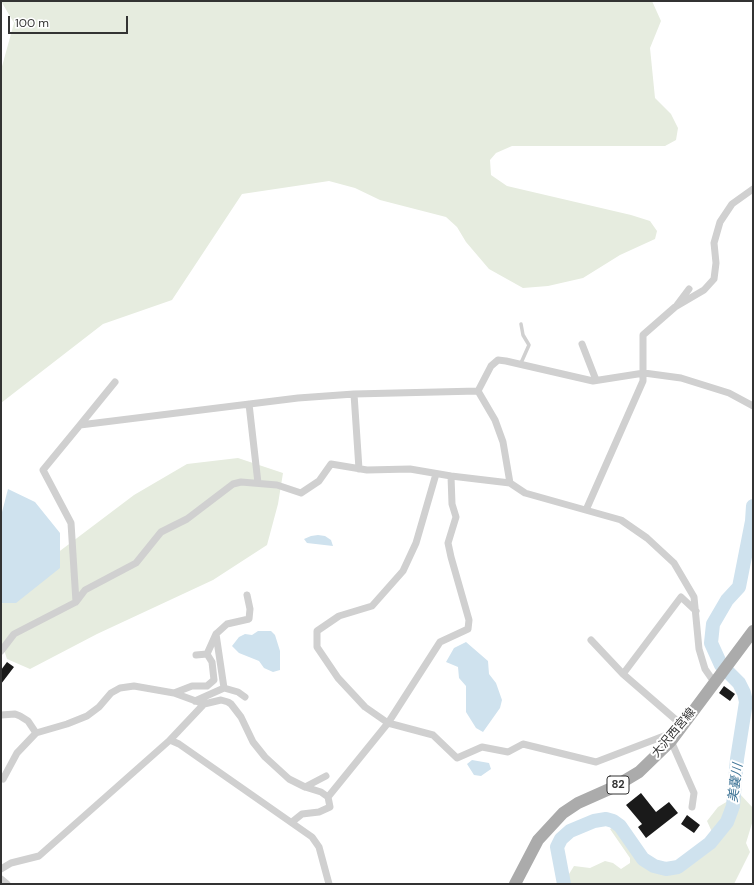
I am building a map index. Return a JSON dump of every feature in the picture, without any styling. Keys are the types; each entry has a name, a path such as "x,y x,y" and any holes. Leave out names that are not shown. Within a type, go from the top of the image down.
{"main road":[{"name":"大沢西宮線","path":"515,884 538,840 559,817 578,803 614,787 639,772 671,741 729,662 752,635"}],"street":[{"path":"586,510 643,381 643,335 675,307 704,290 714,279 716,263 714,243 720,222 732,204 753,189"},
{"path":"675,307 689,289"},
{"path":"582,344 596,380"},
{"path":"478,391 490,366 498,360 521,363 562,374 596,380 644,373 681,378 729,393 753,406"},
{"path":"76,602 71,523 43,470 116,382"},
{"path":"80,426 298,398 354,394 478,391"},
{"path":"478,391 495,420 503,442 510,483"},
{"path":"354,394 359,469"},
{"path":"249,404 258,483"},
{"path":"1,651 14,634 76,602 85,590 136,563 161,532 187,520 232,484 241,482 277,485 301,493 319,481 331,464 359,469 410,469 436,474 510,483 525,493 621,520 647,538 674,563 694,597 699,649 705,669 716,680"},
{"path":"436,474 416,543 403,570 372,606 339,616 317,631 317,647 338,678 365,707 388,723 433,735 457,758 482,747 508,752 523,744 596,762 682,727 623,674 591,640"},
{"path":"328,797 388,723 440,642 468,629 469,620 448,543 456,517 452,504 451,476"},
{"path":"207,654 216,634 227,624 249,619 250,609 246,595"},
{"path":"623,674 681,597 696,611"},
{"path":"216,634 224,688"},
{"path":"196,654 207,654"},
{"path":"174,693 192,686 207,686 214,680 212,662 207,654"},
{"path":"3,779 17,753 36,732 68,724 87,716 99,707 111,692 120,688 134,686 174,693 204,704 221,700 231,704 241,717 253,742 265,757 289,779 321,792 328,797 330,807 319,812 302,814 292,822"},
{"path":"194,701 224,688 238,692 245,697"},
{"path":"1,869 11,863 39,856 170,740 204,704"},
{"path":"1,716 15,714 20,716 28,720 36,732"},
{"path":"170,740 179,744 312,837 319,847 329,884"},
{"path":"671,741 694,793 692,807"},
{"path":"306,787 326,776"},
{"path":"1,879 7,884"}],"lane":[{"path":"521,324 523,335 529,345 521,363"}],"shaded area":[{"path":"1,1 652,1 661,21 650,48 655,98 671,114 678,128 676,140 665,146 512,146 496,153 490,160 491,175 507,186 631,215 650,221 657,231 655,239 620,255 583,278 548,286 523,288 489,269 466,242 457,227 446,217 380,200 355,188 329,181 242,194 172,300 103,324 1,403 1,70 14,23"},
{"path":"238,458 283,473 278,504 267,545 213,580 97,634 30,669 7,659 1,641 1,607 3,601 36,569 134,495 187,464"},
{"path":"729,792 739,793 753,808 753,820 746,843 750,852 734,884 569,884 569,874 574,866 590,868 605,861 613,863 621,869 630,863 630,858 610,829 615,826 624,836 630,848 645,864 654,869 668,872 679,869 712,832 707,821 718,807 728,801"}],"water":[{"path":"8,489 35,502 60,533 60,568 16,603 1,603 1,516"},
{"path":"318,535 325,536 331,540 333,546 307,543 304,539"},
{"path":"258,631 271,631 275,635 280,651 280,670 273,672 264,668 259,661 239,653 232,646 239,637 245,634 252,635"},
{"path":"466,642 488,661 489,674 496,683 502,700 500,708 483,732 476,728 466,712 466,686 459,678 458,667 446,662 454,648"},
{"path":"472,760 489,763 491,769 481,776 474,775 467,764"}],"building":[{"path":"7,662 14,667 1,684 1,670"},
{"path":"724,686 735,694 730,701 719,693"},
{"path":"641,793 656,812 669,802 678,813 646,838 638,827 642,824 626,805"},
{"path":"687,815 700,825 694,833 681,824"}],"waterway":[{"name":"美嚢川","path":"564,884 557,847 561,839 570,831 594,821 606,819 613,821 620,826 643,859 654,866 666,869 678,867 710,843 727,822 733,806 737,759 746,702 744,693 739,683 721,665 711,643 713,624 727,600 739,587 752,521 753,506"}]}
